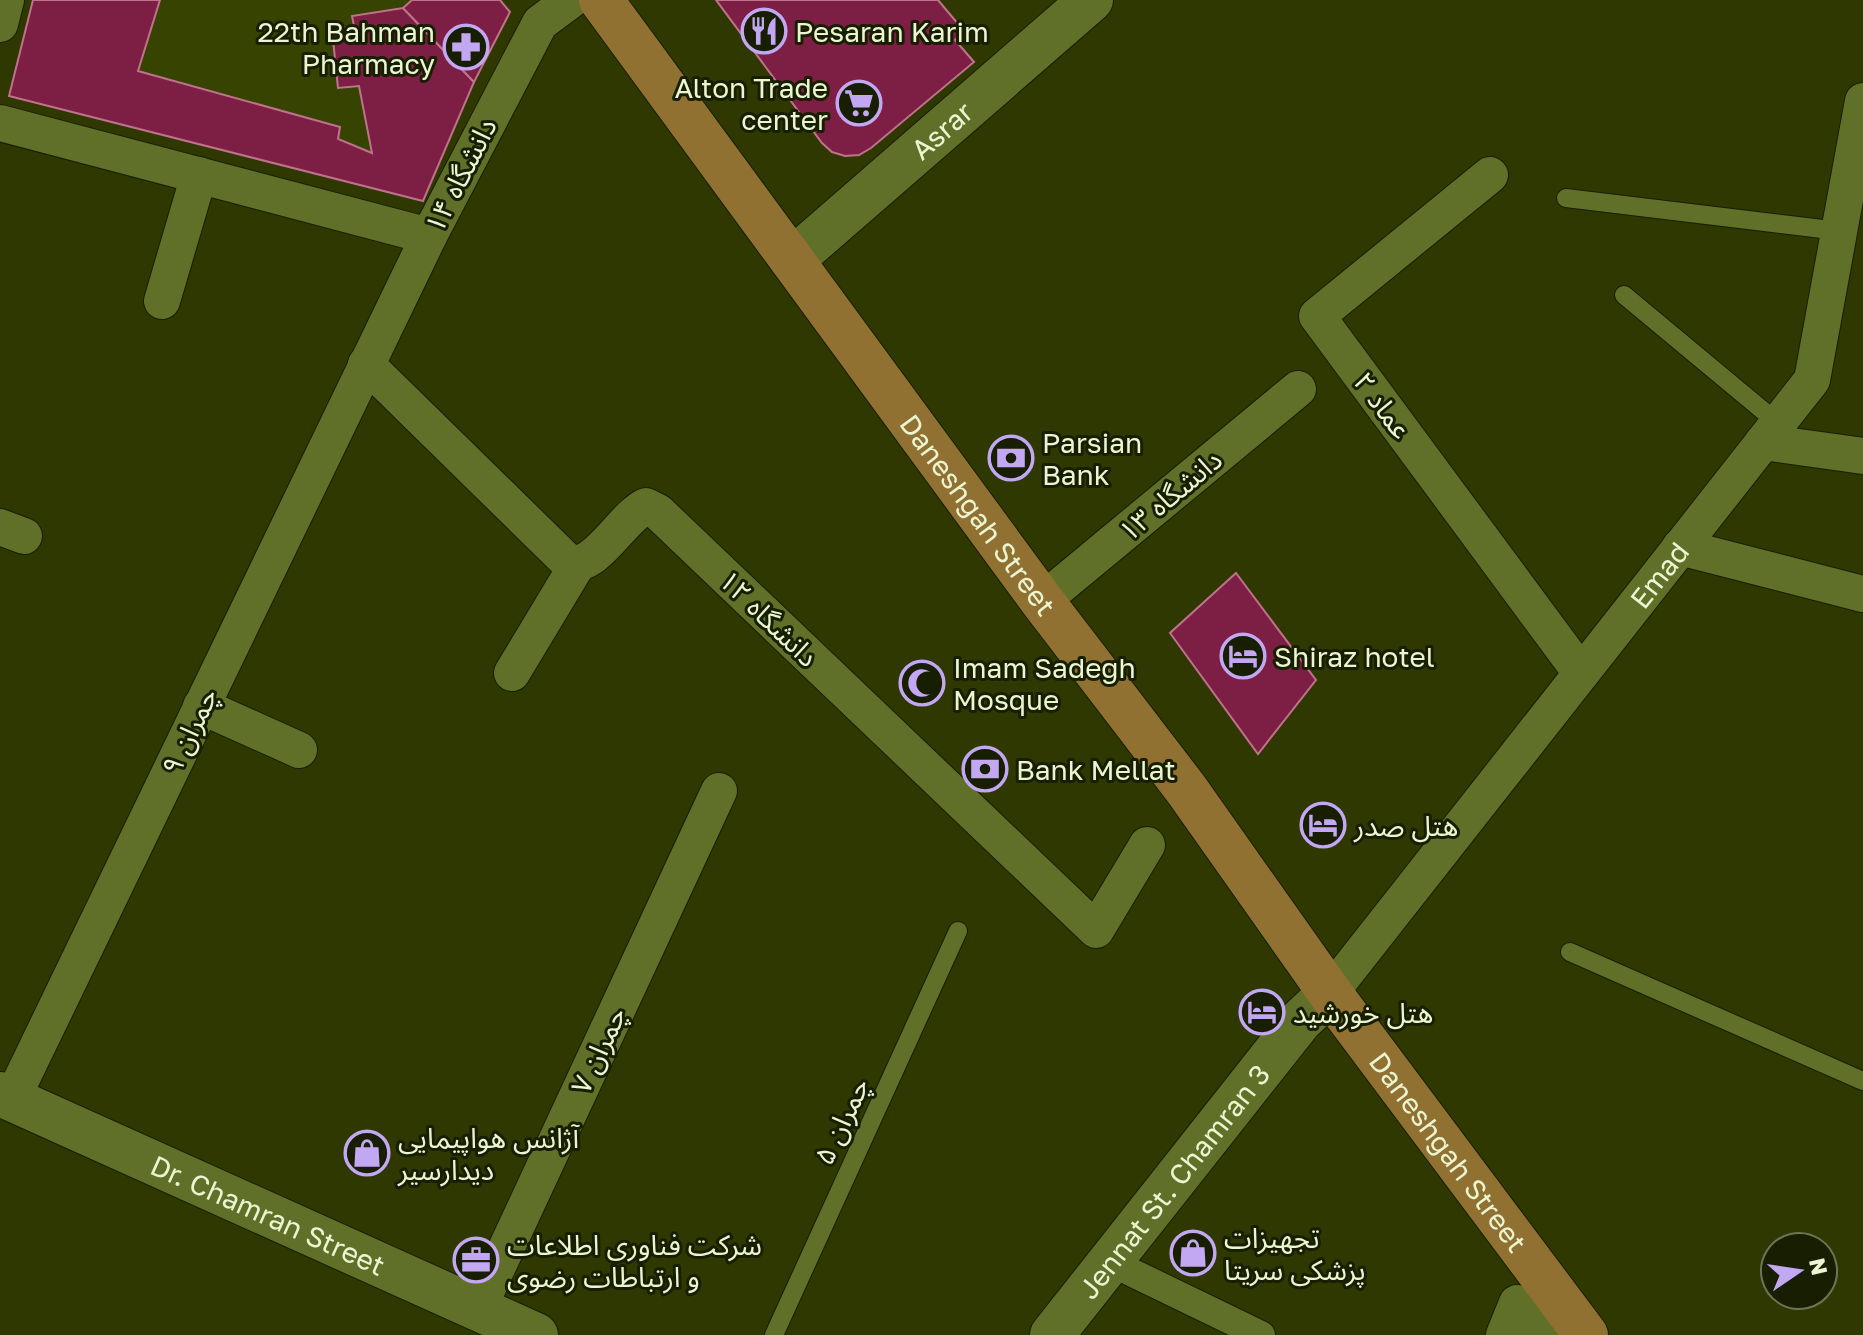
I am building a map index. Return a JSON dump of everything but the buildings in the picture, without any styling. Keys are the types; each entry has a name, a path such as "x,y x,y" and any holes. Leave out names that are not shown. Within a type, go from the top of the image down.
{"main road":[{"name":"Daneshgah Street","path":"601,0 1042,601 1186,789 1330,993 1586,1335"}],"street":[{"path":"0,24 6,0"},
{"name":"دانشگاه ۱۴","path":"366,364 540,23 571,0"},
{"name":"Asrar","path":"792,260 1091,0"},
{"name":"Emad","path":"1330,993 1812,380 1839,231 1855,185 1863,101"},
{"path":"0,123 429,236"},
{"path":"162,301 199,175"},
{"name":"عماد ۲","path":"1490,175 1317,316 1581,673"},
{"path":"366,364 568,562 577,565 512,673"},
{"name":"چمران ۹","path":"6,1096 201,706 366,364"},
{"name":"دانشگاه ۱۳","path":"1042,601 1298,389"},
{"path":"1771,433 1863,456"},
{"name":"دانشگاه ۱۲","path":"577,565 589,561 633,512 646,506 658,512 1096,930 1147,845"},
{"path":"1680,547 1863,594"},
{"path":"201,706 299,750"},
{"name":"چمران ۷","path":"478,1309 719,791"},
{"name":"Jennat St. Chamran 3","path":"1052,1335 1300,1021 1330,993"},
{"name":"Dr. Chamran Street","path":"6,1096 536,1335"},
{"path":"1110,1262 1261,1335"},
{"path":"1504,1335 1517,1303 1541,1335"}],"lane":[{"path":"1566,198 1839,231"},
{"path":"1624,295 1771,433"},
{"name":"چمران ۵","path":"774,1335 958,931"},
{"path":"1570,952 1863,1081"}],"shaded area":[{"path":"33,0 412,0 404,9 474,82 423,201 9,96"}],"place":[{"name":"Pesaran Karim","path":"764,31"},
{"name":"22th Bahman Pharmacy","path":"466,47"},
{"name":"Alton Trade center","path":"859,103"},
{"name":"Parsian Bank","path":"1011,458"},
{"name":"Shiraz hotel","path":"1243,656"},
{"name":"Imam Sadegh Mosque","path":"922,683"},
{"name":"Bank Mellat","path":"985,769"},
{"name":"هتل صدر","path":"1323,825"},
{"name":"هتل خورشید","path":"1262,1012"},
{"name":"آژانس هواپیمایی دیدارسیر","path":"367,1153"},
{"name":"تجهیزات پزشکی سریتا","path":"1193,1253"},
{"name":"شرکت فناوری اطلاعات و ارتباطات رضوی","path":"476,1260"}]}
